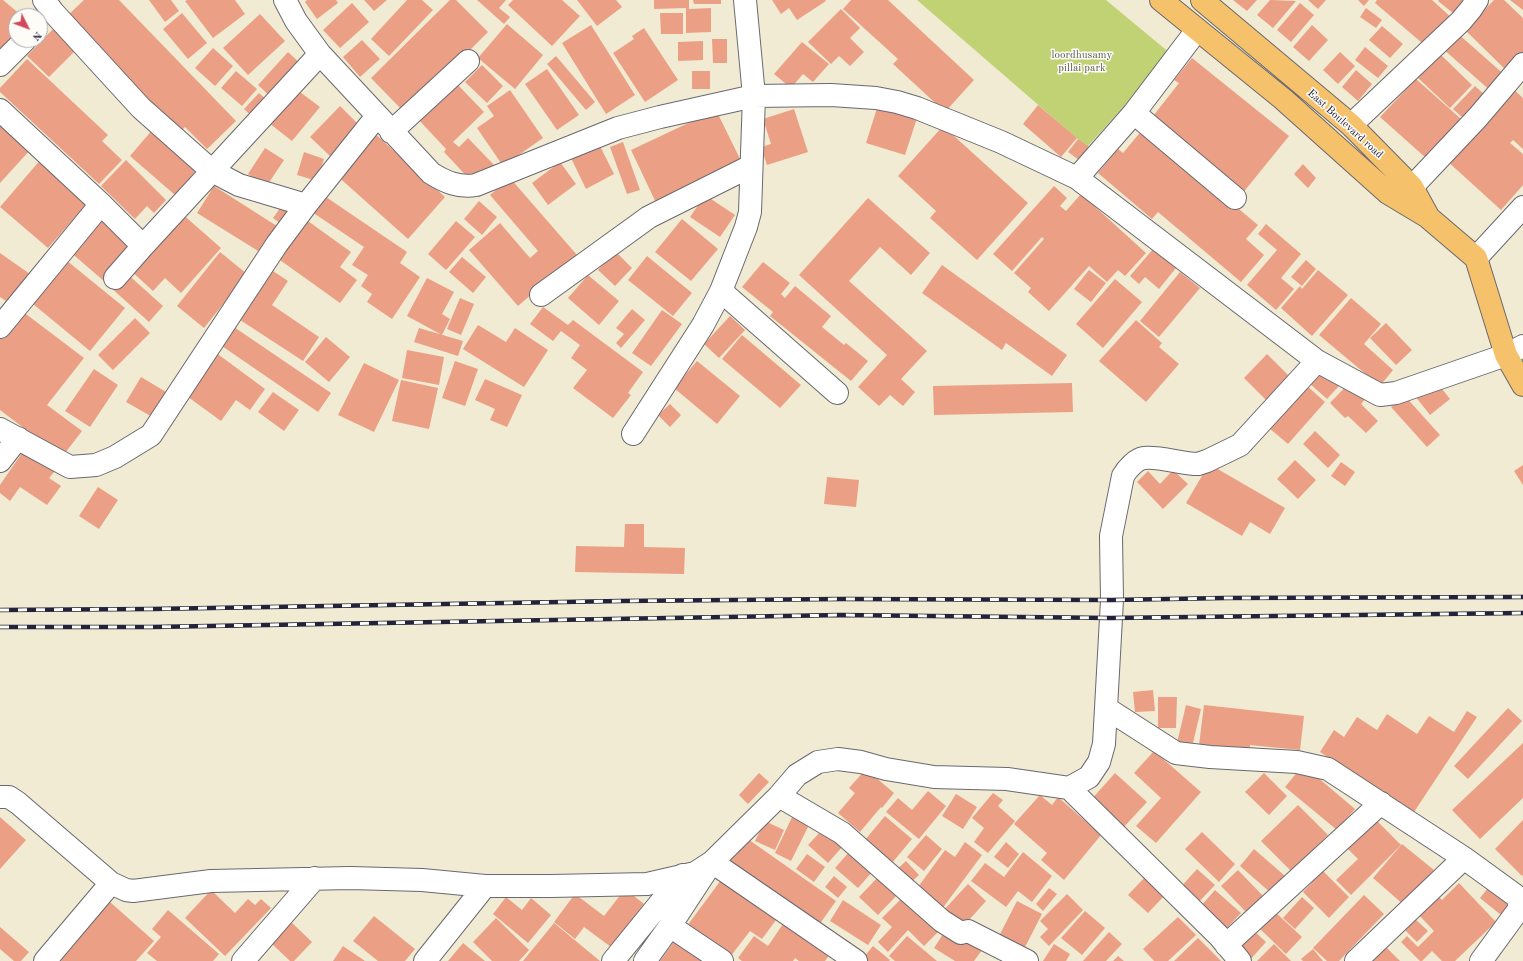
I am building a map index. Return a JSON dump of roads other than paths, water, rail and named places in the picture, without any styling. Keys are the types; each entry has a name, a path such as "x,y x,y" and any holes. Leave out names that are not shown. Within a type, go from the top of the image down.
{"main road":[{"path":"1161,0 1283,99 1388,193 1429,218"},
{"name":"East Boulevard road","path":"1202,0 1351,125 1412,187 1429,218 1476,258"},
{"path":"1476,258 1514,351 1523,385"}],"street":[{"path":"285,0 296,21 320,54 430,173 442,181 471,186 618,128 660,116 754,96 831,95 876,98 917,108 1001,142 1076,178 1318,360 1371,392 1380,395 1396,393 1514,351"},
{"path":"633,434 703,325 720,291 746,227 750,212 754,96 745,0"},
{"path":"1351,125 1461,21 1477,0"},
{"path":"48,15 141,108 212,171 239,185 306,205"},
{"path":"1076,178 1134,113 1197,30"},
{"path":"0,65 17,48"},
{"path":"115,278 320,54"},
{"path":"0,461 9,433 70,467 96,465 115,457 151,434 268,257 306,205 384,124 468,61"},
{"path":"1412,187 1478,117 1523,64"},
{"path":"0,110 101,204 143,246"},
{"path":"1134,113 1235,198"},
{"path":"541,295 633,227 649,217 751,166"},
{"path":"0,327 101,204"},
{"path":"1476,258 1523,207"},
{"path":"720,291 837,393"},
{"path":"1069,788 1089,777 1099,762 1104,744 1112,600 1111,536 1124,474 1134,463 1143,458 1198,464 1240,445 1318,360"},
{"path":"1106,708 1176,753 1210,757 1296,762 1328,769 1464,858 1519,898 1519,909 1481,961"},
{"path":"644,961 670,926 712,862 779,796 797,775 818,762 838,759 861,762 886,769 934,778 1007,779 1069,788 1226,945 1240,961"},
{"path":"779,796 842,832 942,921 961,932 968,931 1027,961"},
{"path":"0,797 9,798 18,803 111,884 133,891 211,881 315,878 422,880 485,886 647,884 696,872 712,862"},
{"path":"1226,945 1381,803"},
{"path":"1356,961 1464,858"},
{"path":"712,862 856,961"},
{"path":"613,961 683,875"},
{"path":"243,961 315,878"},
{"path":"45,961 111,884"},
{"path":"425,961 485,886"},
{"path":"670,926 722,961"}],"railway":[{"path":"0,610 843,599 1112,600 1523,597"},
{"path":"0,627 152,627 841,615 1110,618 1523,613"}],"park label":[{"name":"loordhusamy pillai park","path":"1082,61"}]}
